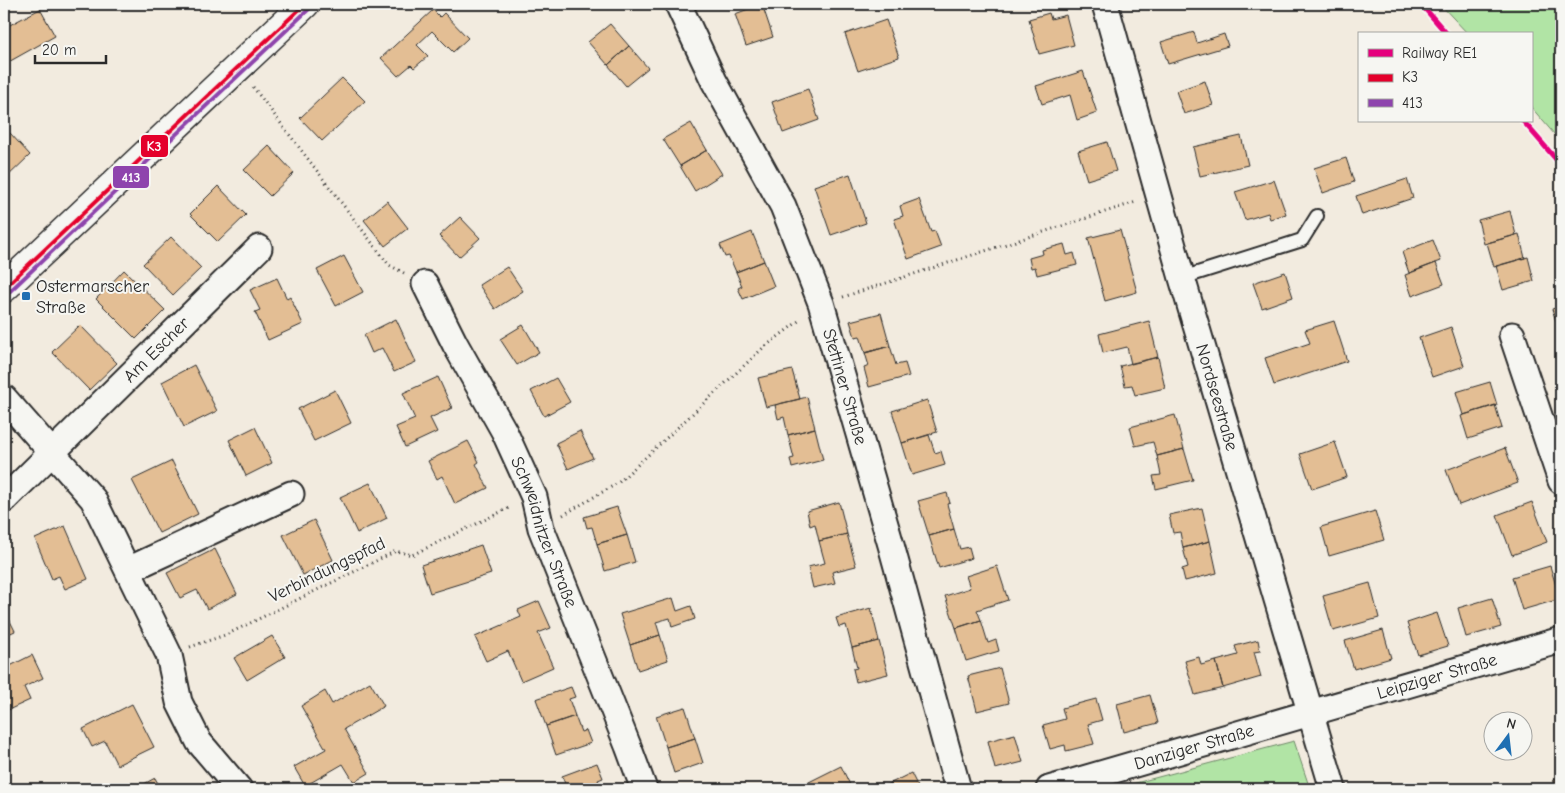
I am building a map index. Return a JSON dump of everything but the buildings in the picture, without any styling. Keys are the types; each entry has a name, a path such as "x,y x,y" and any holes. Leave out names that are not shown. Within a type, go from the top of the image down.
{"main road":[{"path":"4,288 305,4"}],"street":[{"name":"Stettiner Straße","path":"678,4 714,81 783,206 821,303 889,536 958,789"},
{"name":"Nordseestraße","path":"1105,4 1182,278 1334,789"},
{"name":"Am Escher","path":"4,500 259,248"},
{"name":"Schweidnitzer Straße","path":"425,284 455,344 504,431 534,497 541,528 644,789"},
{"path":"1512,335 1561,481"},
{"path":"4,398 93,499 169,654 179,702 199,742 239,789"},
{"path":"128,570 290,494"},
{"name":"Leipziger Straße","path":"1311,713 1561,640"},
{"name":"Danziger Straße","path":"1048,789 1311,713"}],"lane":[{"path":"1182,278 1302,240 1317,216"}],"path":[{"path":"248,80 389,265 425,284"},
{"name":"Verbindungspfad","path":"169,654 228,634 396,550 412,555 496,515"}],"green space":[{"path":"1440,4 1561,4 1561,142 1532,108 1532,32 1466,32"},
{"path":"1294,741 1310,789 1113,789"}],"rail line":[{"name":"RE1","path":"1421,4 1445,32"},
{"name":"RE1","path":"1524,122 1561,165"}],"transit line":[{"name":"K3","path":"4,288 305,4"},
{"name":"413","path":"8,293 309,9"}],"place":[{"name":"Ostermarscher Straße","path":"26,296"}]}
